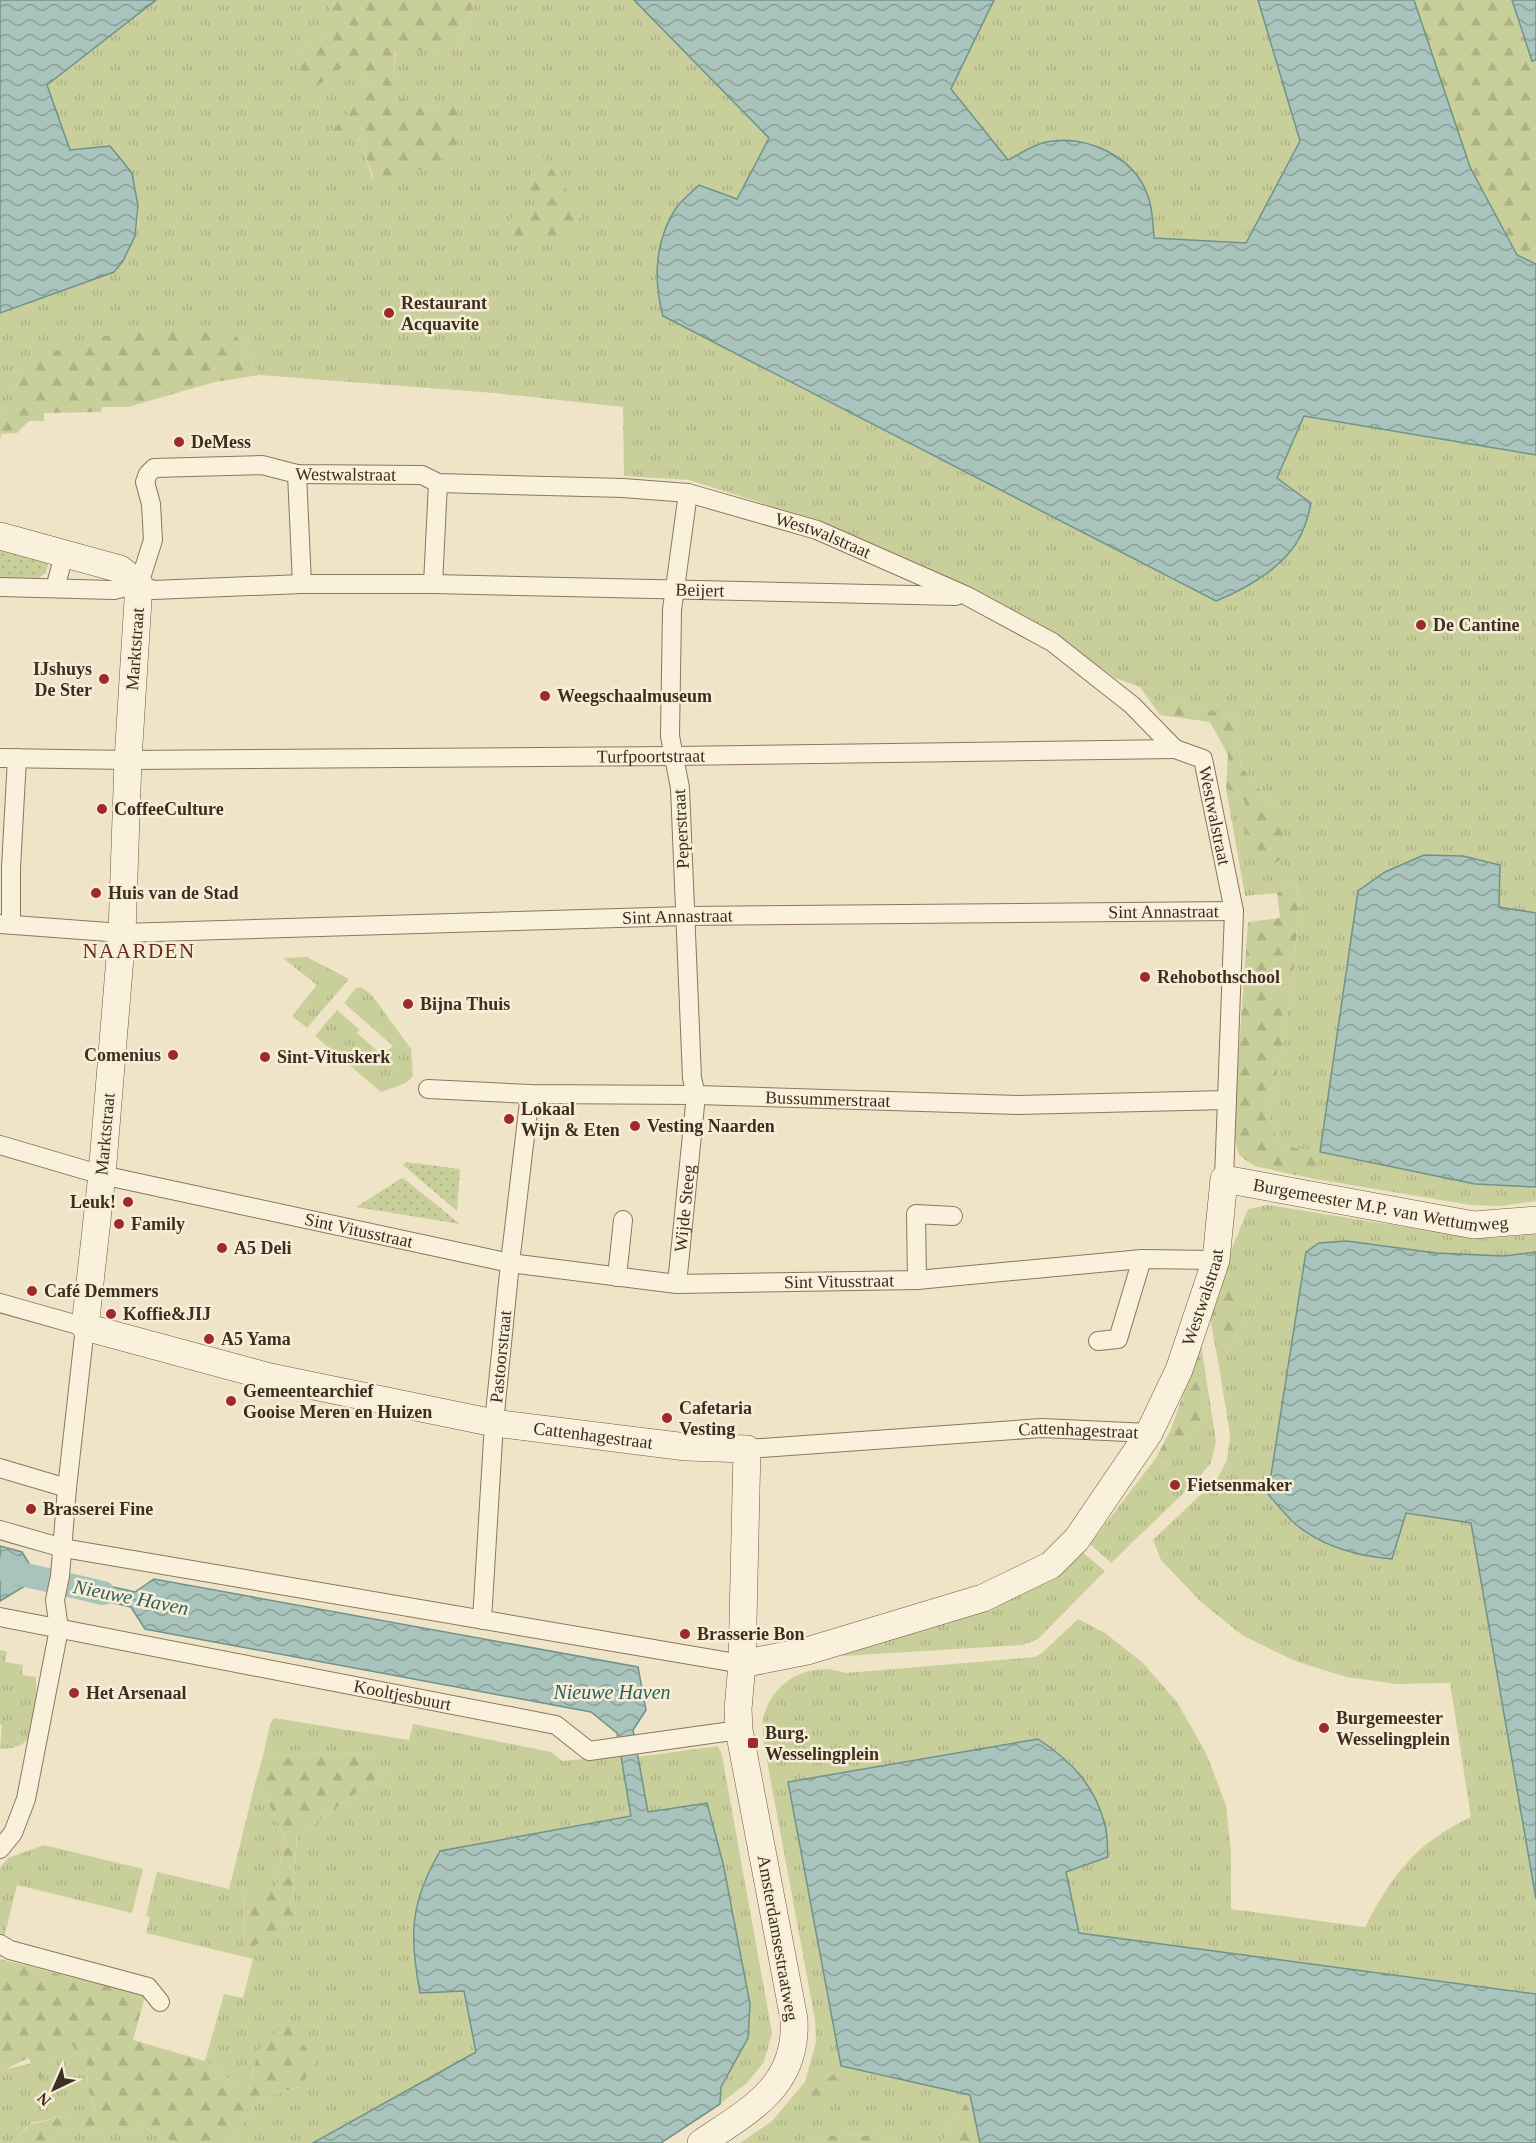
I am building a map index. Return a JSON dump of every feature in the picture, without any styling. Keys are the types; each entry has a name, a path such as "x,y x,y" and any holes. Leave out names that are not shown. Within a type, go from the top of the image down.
{"street":[{"name":"Westwalstraat","path":"129,577 153,540 151,504 145,482 148,474 154,468 166,466 262,465 297,474 422,475 438,483 623,488 688,493 817,530 967,596 1052,642 1132,705 1175,749 1203,759 1234,911 1224,1179 1216,1260 1179,1370 1149,1433 1077,1539 1051,1565 983,1598 807,1651 742,1664"},
{"path":"297,474 302,585"},
{"path":"433,584 438,483"},
{"name":"Peperstraat","path":"688,493 672,610 670,736 680,788 693,1078 696,1095"},
{"path":"0,536 129,577"},
{"path":"55,588 64,555"},
{"path":"0,587 114,590 129,577"},
{"name":"Beijert","path":"129,577 153,590 302,585 433,584 967,596"},
{"name":"Marktstraat","path":"60,1629 56,1600 102,1175 122,933 128,760 129,577"},
{"name":"Turfpoortstraat","path":"9,758 128,760 675,756 1175,749"},
{"path":"5,924 11,868 9,758"},
{"name":"Sint Annastraat","path":"5,924 122,933 686,916 1234,911"},
{"name":"Bussummerstraat","path":"428,1089 530,1094 696,1095 1017,1105 1227,1100"},
{"name":"Pastoorstraat","path":"482,1620 494,1423 530,1094"},
{"name":"Wijde Steeg","path":"677,1284 696,1095"},
{"name":"Sint Vitusstraat","path":"0,1145 102,1175 510,1263 677,1284 917,1280 1142,1258 1216,1260"},
{"name":"Burgemeester M.P. van Wettumweg","path":"1224,1179 1474,1225 1536,1220"},
{"name":"Sint Vitusstraat","path":"917,1280 916,1214 953,1216"},
{"path":"617,1277 622,1220"},
{"path":"1098,1341 1118,1339 1142,1258"},
{"path":"0,1302 85,1327"},
{"name":"Cattenhagestraat","path":"85,1327 270,1377 494,1423 686,1447 747,1449 1042,1428 1149,1433"},
{"path":"739,1730 747,1449"},
{"path":"0,1468 67,1488"},
{"path":"0,1530 63,1548 742,1664"},
{"name":"Kooltjesbuurt","path":"0,1617 556,1725 589,1751 739,1730"},
{"path":"0,1849 13,1833 26,1799 60,1629"},
{"name":"Amsterdamsestraatweg","path":"701,2143 747,2112 769,2092 783,2075 793,2048 794,2019 739,1730"},
{"path":"0,1944 10,1950 148,1987 160,2002"}],"green space":[{"path":"156,0 325,0 338,25 292,55 355,58 369,86 359,138 373,179 455,106 427,109 391,95 396,51 461,48 474,0 634,0 769,138 737,200 663,316 894,433 1311,503 1277,478 1304,416 1536,455 1536,913 1499,907 1320,1152 1475,1184 1536,1187 1536,1201 1502,1206 1471,1205 1315,1179 1319,1152 1279,1145 1269,1116 1292,990 1299,901 1296,881 1277,893 1245,896 1226,788 1246,802 1276,808 1241,767 1235,718 1177,700 1160,715 1140,687 1115,678 1076,651 967,590 812,519 689,480 624,476 623,407 494,393 260,375 235,333 22,373 12,399 0,414 0,313 114,272 129,250 137,224 136,201 110,146 70,150 47,85"},
{"path":"325,0 474,0 461,48 395,52 392,95 427,109 455,105 461,123 456,144 436,166 374,179 359,138 332,132 369,86 354,58 311,91 292,55 337,25"},
{"path":"994,0 1258,0 1300,141 1246,243 1154,238 1153,217 1122,160 1085,142 1026,150 1008,160 951,89"},
{"path":"1414,0 1512,0 1532,61 1536,60 1536,264 1517,255 1470,167"},
{"path":"543,157 582,211 572,242 510,238 511,218 546,206 525,185"},
{"path":"187,328 235,333 260,375 215,382 128,407 102,407 101,412 44,413 44,421 29,421 17,433 1,434 0,441 0,414 12,399 22,373 50,353 93,337"},
{"path":"0,545 49,560 46,572 39,578 0,578"},
{"path":"1177,700 1235,718 1241,767 1276,808 1287,856 1273,864 1263,858 1242,825 1246,802 1226,788 1228,755 1210,722 1160,715"},
{"path":"1296,881 1299,902 1292,990 1269,1116 1279,1145 1320,1152 1315,1179 1254,1166 1239,1155 1233,1133 1248,922 1280,918 1277,893"},
{"path":"307,957 349,979 307,1028 292,1016 317,985 283,958"},
{"path":"361,987 371,994 411,1049 413,1076 406,1083 381,1092 315,1036 337,1010 360,1030 357,1033 382,1055 393,1046 344,1003 356,988"},
{"path":"406,1162 460,1169 457,1211 403,1165"},
{"path":"402,1178 407,1181 460,1224 356,1207"},
{"path":"1268,1205 1461,1236 1491,1238 1536,1234 1536,1252 1504,1256 1436,1253 1392,1559 1406,1513 1471,1523 1536,1899 1536,1994 1079,1933 1038,1739 788,1782 841,2066 971,2095 941,2143 889,2143 884,2136 836,2135 810,2139 808,2143 740,2143 772,2121 805,2082 816,2042 815,2020 763,1739 763,1720 767,1706 774,1694 794,1677 819,1669 846,1673 1035,1657 1078,1619 1105,1633 1143,1663 1177,1702 1206,1753 1226,1805 1231,1851 1231,1909 1365,1927 1385,1891 1408,1862 1435,1837 1471,1817 1450,1683 1397,1684 1346,1677 1295,1661 1242,1635 1201,1602 1161,1560 1153,1540 1217,1479 1227,1460 1230,1434 1219,1367 1243,1321 1219,1280 1248,1209"},
{"path":"1219,1280 1239,1283 1243,1321 1219,1367 1209,1312"},
{"path":"1201,1344 1208,1390 1201,1420 1166,1465 1156,1458 1171,1429"},
{"path":"1208,1390 1216,1441 1211,1463 1192,1485 1111,1563 1090,1544 1156,1458 1165,1465 1201,1420"},
{"path":"1082,1552 1105,1571 1038,1639 1023,1645 842,1656 840,1652"},
{"path":"0,1650 7,1652 5,1662 23,1665 22,1675 36,1677 37,1696 36,1718 30,1736 24,1743 15,1747 0,1749 2,1725 0,1724"},
{"path":"274,1718 409,1740 413,1724 551,1752 563,1761 621,1755 631,1816 440,1851 476,2052 313,2143 230,2143 258,2100 300,2086 258,2051 248,2094 205,2061 224,1994 243,1998 253,1959 146,1933 150,1917 146,1916 157,1872 229,1889 256,1780 284,1834 277,1887 244,1887 245,1952 296,1917 293,1893 297,1836 385,1772 373,1753 263,1756 270,1724"},
{"path":"718,1746 722,1755 772,2033 764,2062 747,2083 720,2104 721,2087 748,2038 750,2004 723,1863 707,1803 648,1813 637,1757"},
{"path":"374,1753 385,1772 297,1836 293,1893 296,1917 245,1953 244,1886 277,1887 284,1834 256,1780 263,1756"},
{"path":"44,1845 143,1869 132,1913 17,1885 4,1938 0,1932 0,1868 8,1858"},
{"path":"0,1959 145,1996 133,2040 205,2061 248,2094 258,2051 287,2021 316,2063 300,2086 258,2100 230,2143 175,2143 145,2127 109,2133 68,2129 43,2143 11,2143 31,2124 95,2110 88,2088 86,2058 68,2042 50,2059 41,2080 28,2058 2,2071 0,2064"},
{"path":"67,2041 86,2058 88,2088 95,2111 31,2123 11,2143 0,2143 0,2064 2,2070 50,2059"},
{"path":"839,2071 844,2071 834,2089 822,2103 809,2110 798,2100"},
{"path":"971,2095 980,2143 941,2143"},
{"path":"145,2127 175,2143 43,2143 68,2129 109,2133"},
{"path":"836,2135 884,2136 889,2143 808,2143 809,2139"}],"water":[{"path":"0,0 156,0 47,85 70,150 110,146 132,173 138,206 135,236 123,261 114,272 0,313"},
{"path":"634,0 994,0 951,89 1008,160 1031,147 1046,142 1077,141 1092,145 1120,159 1141,182 1151,206 1154,238 1246,243 1300,141 1258,0 1414,0 1470,167 1517,255 1536,264 1536,455 1304,416 1277,478 1311,503 1303,530 1288,554 1267,573 1216,601 663,316 658,288 658,260 664,233 676,208 699,185 737,199 769,138"},
{"path":"1512,0 1536,0 1536,60 1532,61"},
{"path":"1424,855 1463,856 1500,865 1499,907 1536,913 1536,1187 1475,1184 1320,1152 1358,891 1385,872"},
{"path":"1347,1241 1436,1253 1504,1256 1536,1252 1536,1899 1471,1523 1406,1513 1392,1559 1379,1558 1352,1552 1315,1537 1293,1522 1268,1494 1306,1252 1319,1243"},
{"path":"0,1546 22,1552 33,1570 47,1573 44,1588 28,1584 0,1601"},
{"name":"Nieuwe Haven","path":"73,1578 135,1592 154,1579 638,1667 646,1710 633,1730 648,1812 707,1803 723,1863 750,2004 748,2038 721,2087 720,2104 661,2143 313,2143 476,2052 464,1991 420,1993 414,1954 415,1920 418,1903 430,1870 440,1851 631,1816 617,1733 591,1712 145,1629 131,1607 70,1593"},
{"path":"1038,1739 1061,1756 1080,1775 1095,1798 1106,1829 1108,1857 1066,1872 1079,1933 1536,1994 1536,2143 980,2143 970,2095 841,2066 788,1782"}],"waterway":[{"name":"Nieuwe Haven","path":"0,1569 103,1593"}],"place":[{"name":"Restaurant Acquavite","path":"389,313"},
{"name":"DeMess","path":"179,442"},
{"name":"De Cantine","path":"1421,625"},
{"name":"IJshuys De Ster","path":"104,679"},
{"name":"Weegschaalmuseum","path":"545,696"},
{"name":"CoffeeCulture","path":"102,809"},
{"name":"Huis van de Stad","path":"96,893"},
{"name":"Rehobothschool","path":"1145,977"},
{"name":"Bijna Thuis","path":"408,1004"},
{"name":"Comenius","path":"173,1055"},
{"name":"Sint-Vituskerk","path":"265,1057"},
{"name":"Lokaal Wijn & Eten","path":"509,1119"},
{"name":"Vesting Naarden","path":"635,1126"},
{"name":"Leuk!","path":"128,1202"},
{"name":"Family","path":"119,1224"},
{"name":"A5 Deli","path":"222,1248"},
{"name":"Café Demmers","path":"32,1291"},
{"name":"Koffie&JIJ","path":"111,1314"},
{"name":"A5 Yama","path":"209,1339"},
{"name":"Gemeentearchief Gooise Meren en Huizen","path":"231,1401"},
{"name":"Cafetaria Vesting","path":"667,1418"},
{"name":"Fietsenmaker","path":"1175,1485"},
{"name":"Brasserei Fine","path":"31,1509"},
{"name":"Brasserie Bon","path":"685,1634"},
{"name":"Het Arsenaal","path":"74,1693"},
{"name":"Burgemeester Wesselingplein","path":"1324,1728"},
{"name":"Burg. Wesselingplein","path":"753,1743"}],"district":[{"name":"NAARDEN","path":"139,951"}]}
